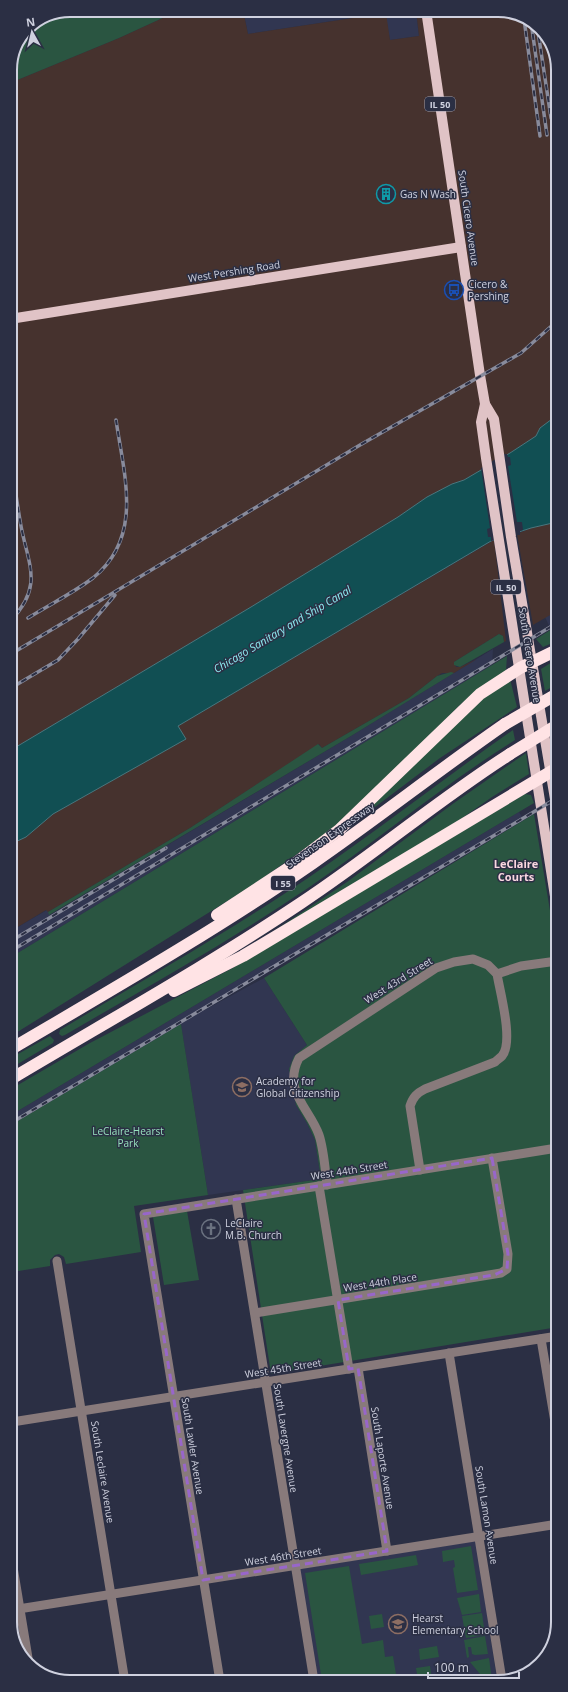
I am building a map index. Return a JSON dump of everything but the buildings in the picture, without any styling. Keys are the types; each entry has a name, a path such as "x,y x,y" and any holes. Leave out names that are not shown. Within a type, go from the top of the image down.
{"highway":[{"path":"89,1002 132,968 262,887 319,845 350,819 480,694 520,668 551,653"},
{"name":"Stevenson Expressway","path":"17,1045 222,922 313,863 436,772 505,724 551,697"},
{"name":"I 55","path":"17,1075 300,904 356,866 480,773 551,729"},
{"path":"109,1021 243,956 551,771"}],"main road":[{"name":"South Cicero Avenue","path":"427,17 460,247 485,404 482,422 486,458 551,870"},
{"name":"West Pershing Road","path":"17,317 460,247"},
{"name":"South Cicero Avenue","path":"485,404 494,419 511,537 551,754"}],"street":[{"name":"West 43rd Street","path":"303,1054 440,966 473,959 488,965 497,974"},
{"path":"420,1170 410,1106 412,1099 425,1089 494,1062 502,1056 506,1048 507,1033 497,974 521,966 551,962"},
{"name":"South Laporte Avenue","path":"303,1054 296,1064 295,1085 299,1100 315,1126 320,1139 323,1185 338,1300 353,1368 387,1551"},
{"name":"West 44th Street","path":"144,1214 551,1149"},
{"name":"West 44th Place","path":"255,1313 494,1275 507,1269 509,1263 508,1254 492,1158"},
{"name":"South Lavergne Avenue","path":"236,1199 313,1675"},
{"name":"South Lawler Avenue","path":"144,1214 219,1675"},
{"name":"South Leclaire Avenue","path":"57,1263 124,1675"},
{"name":"West 45th Street","path":"17,1421 551,1337"},
{"path":"542,1339 551,1396"},
{"name":"South Lamon Avenue","path":"449,1353 501,1675"},
{"name":"West 46th Street","path":"17,1609 551,1525"},
{"path":"17,1614 25,1648"}],"highlighted area":[{"path":"492,1158 508,1254 507,1269 494,1275 338,1300 349,1369 358,1368 387,1551 203,1580 144,1214"}],"shaded area":[{"path":"165,17 244,17 248,34 360,17 387,17 390,40 419,36 417,17 501,17 518,21 533,30 538,35 547,50 551,63 551,420 540,428 536,436 510,453 464,480 452,484 427,497 398,517 251,607 17,746 17,80 119,38"},
{"path":"244,17 359,17 248,34"},
{"path":"386,17 417,17 419,36 390,40"},
{"path":"551,523 551,614 533,625 517,534 531,528"},
{"path":"494,540 506,641 504,642 503,636 499,634 454,662 456,667 460,667 477,659 454,673 442,673 409,698 322,748 319,744 190,828 48,912 46,910 17,927 17,841 26,837 53,814 185,738 178,726"},
{"path":"551,614 551,630 545,617"},
{"path":"493,649 492,665 17,953 17,928 47,910 50,915 351,736"},
{"name":"Academy for Global Citizenship","path":"519,812 524,820 201,1012 264,978 307,1045 294,1056 296,1105 315,1140 321,1179 208,1195 181,1025 17,1121 17,1111"},
{"name":"Hearst Elementary School","path":"476,1541 496,1675 316,1675 299,1569"}],"green space":[{"path":"70,17 165,17 119,38 17,80 18,60 26,41 41,26 50,21"},
{"path":"551,630 551,644 543,647 536,639"},
{"path":"499,634 503,636 504,642 460,667 454,665 454,662"},
{"path":"507,656 506,670 462,703 338,825 253,885 17,1032 17,953"},
{"path":"551,663 551,688 545,691 541,669"},
{"path":"451,672 454,673 351,736 49,915 48,912 190,828 318,744 322,748 409,698 437,676"},
{"path":"510,679 517,707 440,758 342,832 472,706"},
{"path":"513,730 515,740 462,775 360,851 279,908 65,1035 62,1036 59,1034 60,1030 201,946 284,894 342,854"},
{"path":"526,753 529,774 492,797 458,821 259,941 347,882 454,803"},
{"path":"525,794 531,795 534,803 17,1111 17,1086 90,1043 231,969"},
{"path":"534,814 551,917 551,1328 271,1374 243,1190 321,1179 315,1140 296,1105 289,1069 294,1056 307,1045 264,978"},
{"name":"LeClaire-Hearst Park","path":"181,1024 208,1195 134,1206 141,1252 66,1264 64,1257 59,1254 55,1255 50,1260 50,1266 17,1271 17,1121"},
{"path":"50,1036 54,1040 53,1043 17,1064 17,1055"},
{"path":"187,1211 199,1280 164,1285 153,1217"},
{"path":"471,1546 478,1590 457,1593 453,1568 455,1567 454,1560 443,1562 442,1551"},
{"path":"416,1555 418,1565 361,1575 359,1564"},
{"path":"349,1566 362,1644 383,1640 385,1657 393,1656 396,1675 321,1675 305,1573"},
{"path":"479,1594 481,1612 462,1615 457,1598"},
{"path":"482,1613 485,1635 466,1638 462,1616"},
{"path":"382,1614 384,1627 371,1629 369,1616"},
{"path":"485,1636 488,1654 472,1654 471,1647 468,1647 469,1657 467,1658 464,1640"},
{"path":"437,1646 439,1657 420,1660 419,1649"},
{"path":"489,1658 491,1675 481,1675 470,1662"},
{"path":"430,1666 431,1675 417,1675 416,1668"}],"water":[{"name":"Chicago Sanitary and Ship Canal","path":"551,420 551,523 531,528 491,541 178,726 186,739 53,814 26,837 17,841 17,746 251,607 398,517 427,497 452,484 464,480 510,453 536,436 540,428"}],"pier":[{"path":"504,454 507,454 508,457 510,457 511,465 508,466 517,522 522,522 523,530 520,531 520,535 491,541 491,537 488,537 487,529 490,528 481,468"}],"railway":[{"path":"525,25 540,136"},
{"path":"532,29 547,135"},
{"path":"539,36 551,118"},
{"path":"17,650 360,445 521,353 551,326"},
{"path":"28,618 93,578 109,562 119,544 125,524 127,504 126,483 116,420"},
{"path":"17,498 31,574 31,585 21,608 17,613"},
{"path":"17,684 58,660 115,595"},
{"path":"17,947 551,627"},
{"path":"17,1119 551,802"},
{"path":"17,937 166,848"}],"place":[{"name":"Gas N Wash","path":"386,194"},
{"name":"Cicero & Pershing","path":"454,290"},
{"name":"Academy for Global Citizenship","path":"242,1087"},
{"name":"LeClaire M.B. Church","path":"211,1229"},
{"name":"Hearst Elementary School","path":"398,1624"}],"district":[{"name":"LeClaire Courts","path":"516,869"}]}
